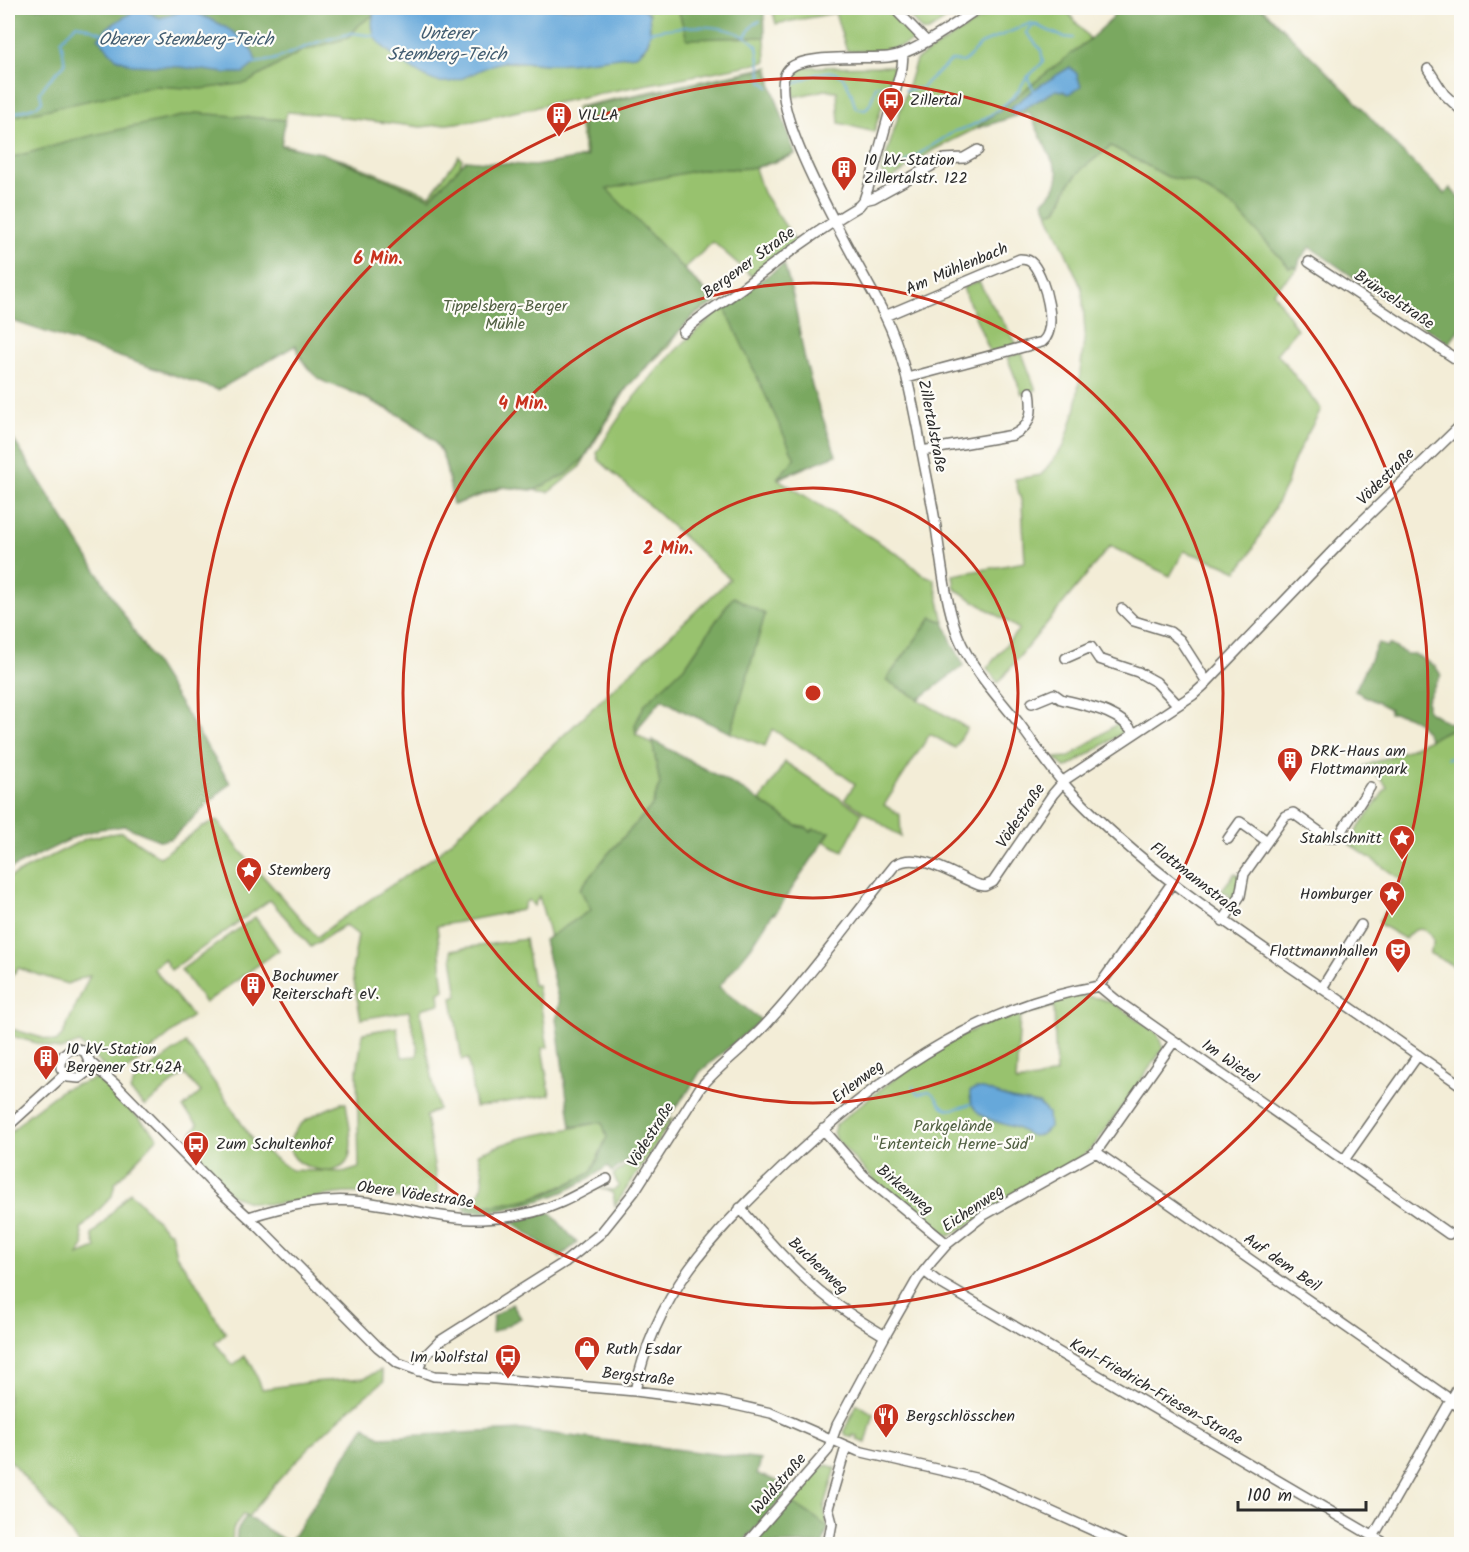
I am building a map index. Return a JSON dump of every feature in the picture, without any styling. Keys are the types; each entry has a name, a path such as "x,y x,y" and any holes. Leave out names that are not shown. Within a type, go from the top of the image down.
{"street":[{"path":"894,8 926,41"},
{"path":"835,220 860,206 864,200 902,67 903,55 980,8"},
{"name":"Zillertalstraße","path":"903,55 801,60 788,68 782,80 786,111 800,153 885,315 896,341 908,378 945,583 953,622 961,643 988,684 1063,783"},
{"path":"1428,69 1444,94 1461,111"},
{"path":"864,200 873,198 944,159 964,158 978,150"},
{"name":"Bergener Straße","path":"683,332 699,317 733,295 835,220"},
{"name":"Am Mühlenbach","path":"885,315 1020,259 1033,263 1046,292 1050,324 1049,334 1042,342 908,378"},
{"name":"Brünselstraße","path":"1309,262 1461,363"},
{"path":"922,451 1020,432 1026,427 1031,415 1030,392"},
{"name":"Vödestraße","path":"418,1371 422,1359 440,1341 565,1262 601,1233 630,1198 700,1088 793,995 895,865 906,859 919,860 982,886 997,879 1063,783 1178,705 1207,682 1348,535 1461,424"},
{"path":"1122,609 1134,621 1170,632 1180,640 1207,682"},
{"path":"1066,658 1091,648 1100,659 1138,672 1156,682 1178,705"},
{"path":"1032,703 1054,694 1061,699 1115,716 1125,722 1134,733"},
{"name":"Flottmannstraße","path":"1063,783 1081,803 1172,883 1461,1086"},
{"path":"1223,921 1240,896 1244,874 1285,816 1293,813 1328,838 1338,837 1370,787"},
{"path":"1228,839 1240,822 1267,841"},
{"path":"1099,986 1172,883"},
{"path":"1322,988 1361,925"},
{"name":"Im Wietel","path":"1099,986 1449,1234"},
{"name":"Erlenweg","path":"635,1391 642,1360 668,1302 698,1255 740,1208 823,1129 894,1074 956,1035 1041,998 1099,986"},
{"name":"Eichenweg","path":"833,1440 837,1425 910,1291 947,1244 984,1215 1096,1152 1174,1041"},
{"path":"87,1072 89,1056 80,1049 68,1051 62,1056 60,1064 65,1074 73,1078 100,1070"},
{"path":"1344,1160 1418,1055"},
{"path":"90,1062 378,1347 398,1363 418,1371"},
{"path":"8,1126 65,1074"},
{"name":"Birkenweg","path":"823,1129 862,1175 947,1244"},
{"name":"Auf dem Beil","path":"1096,1152 1451,1400 1461,1410"},
{"name":"Obere Vödestraße","path":"249,1217 296,1203 339,1200 385,1205 441,1217 482,1219 501,1217 541,1210 607,1179"},
{"name":"Buchenweg","path":"740,1208 779,1252 815,1287 847,1312 885,1336"},
{"name":"Karl-Friedrich-Friesen-Straße","path":"924,1271 937,1281 1372,1541 1386,1545"},
{"name":"Bergstraße","path":"418,1371 434,1376 635,1391 722,1402 771,1413 792,1420 846,1447 979,1479 1123,1545"},
{"path":"1372,1541 1461,1381"},
{"name":"Waldstraße","path":"746,1545 828,1450 833,1440"},
{"path":"829,1539 832,1523 828,1508 846,1447"}],"green space":[{"name":"Tippelsberg-Berger Mühle","path":"8,8 348,38 359,25 373,15 374,35 392,55 439,82 458,80 481,67 501,62 554,64 644,50 647,46 650,24 649,14 641,8 678,9 688,38 765,37 766,62 597,94 473,121 421,127 338,117 338,115 287,112 285,120 262,118 264,145 285,145 343,160 430,195 459,156 462,159 460,173 540,167 585,156 576,107 769,67 772,89 792,156 763,166 700,170 755,168 763,193 797,243 752,276 713,242 684,269 716,302 683,325 669,346 630,383 579,468 549,492 504,487 454,505 443,454 434,441 399,415 344,388 323,381 299,357 296,340 8,314"},
{"path":"8,8 376,8 373,15 359,25 348,38 302,51 247,83 201,89 155,86 8,118"},
{"path":"662,8 764,8 765,37 687,39 678,9"},
{"path":"772,8 890,8 915,35 915,39 908,44 891,49 847,51 835,13 776,24"},
{"path":"921,8 965,8 927,32 922,31 907,13"},
{"path":"998,8 1064,8 1090,39 975,129 935,149 888,181 881,172 916,60"},
{"path":"1115,8 1262,8 1445,194 1450,188 1461,200 1461,326 1449,344 1310,247 1300,259 1297,269 1294,266 1290,268 1236,209 1194,182 1168,177 1111,146 1082,169 1069,184 1057,210 1048,213 1043,201 1054,189 1058,173 1029,112 975,129 1090,39 1112,19"},
{"path":"894,66 874,132 839,123 837,91 825,90 794,97 792,73 801,67"},
{"name":"Tippelsberg-Berger Mühle","path":"766,69 795,154 754,168 699,170 607,189 716,303 696,313 621,394 584,458 567,474 535,490 501,487 453,505 445,462 433,440 425,432 392,411 318,378 306,365 296,345 218,390 8,321 8,145 13,157 94,135 196,113 285,120 281,146 322,153 430,198 466,160 534,166 587,157 580,108"},
{"path":"1111,146 1168,177 1194,182 1236,209 1289,267 1294,266 1297,269 1273,292 1297,329 1277,353 1321,409 1297,455 1287,484 1249,556 1237,571 1184,551 1170,576 1110,546 998,683 987,668 1019,629 955,589 953,575 1025,562 1022,504 1015,479 1041,475 1064,446 1076,407 1085,332 1082,289 1048,213 1058,210 1069,184 1082,169"},
{"path":"784,264 814,393 836,455 777,478 795,459 724,306"},
{"path":"979,281 1017,345 990,352 963,288"},
{"path":"743,292 813,464 778,479 904,558 920,573 934,579 944,622 932,617 886,680 967,728 955,748 930,734 884,805 900,815 901,837 845,799 855,784 772,729 765,746 731,733 765,614 729,602 687,664 635,725 636,734 653,745 660,784 652,806 607,855 591,910 550,937 539,896 534,906 529,900 522,910 437,926 444,990 439,992 440,1004 423,1008 420,1011 438,1109 426,1116 440,1203 353,1193 273,1204 242,1200 228,1192 211,1176 184,1145 198,1124 183,1108 201,1092 184,1074 145,1106 130,1091 136,1078 186,1043 254,1143 291,1170 346,1172 359,1168 357,1070 363,1033 397,1027 402,1057 417,1056 418,1050 409,1011 361,1019 352,971 358,935 345,925 311,947 270,900 171,970 164,959 153,968 192,1016 126,1071 114,1076 79,1043 61,1050 8,1035 8,1028 56,1042 62,1036 90,975 67,984 18,968 8,981 8,878 87,838 122,832 160,857 202,827 217,820 238,848 317,937 435,856 730,579 599,460 597,453 611,429 643,385 661,365 700,327"},
{"path":"1022,353 1036,390 1022,394 1007,357"},
{"path":"8,431 230,783 172,838 161,841 125,826 100,829 79,835 8,870"},
{"path":"734,597 765,614 731,733 662,699 641,724 636,734 635,725 645,704 687,664"},
{"path":"932,617 944,622 964,665 919,699 886,680"},
{"path":"1378,643 1387,647 1389,644 1406,654 1414,654 1435,666 1441,675 1427,700 1427,710 1448,723 1461,720 1461,724 1430,739 1414,719 1389,713 1390,709 1355,691"},
{"path":"1118,723 1124,728 1124,732 1070,766 1065,768 1055,758 1069,757"},
{"path":"1461,724 1461,970 1429,953 1433,939 1427,931 1416,930 1405,939 1381,925 1379,921 1403,881 1348,843 1387,787 1364,766 1405,751"},
{"path":"652,740 743,790 797,826 807,828 811,832 813,829 830,832 775,914 773,913 751,947 719,987 761,1020 700,1072 668,1117 629,1159 612,1172 608,1166 563,1192 527,1204 490,1212 466,1211 464,1206 493,1205 536,1197 584,1176 592,1171 607,1137 602,1122 571,1127 556,1018 559,1003 544,940 591,910 580,889 607,855 652,806 660,784"},
{"path":"785,762 862,813 843,851 824,841 830,832 811,832 797,826 760,801"},
{"path":"1235,873 1240,876 1236,894 1229,904 1225,901 1230,895 1226,892 1221,899 1217,896"},
{"path":"255,917 279,950 205,1003 181,970"},
{"path":"525,939 533,985 537,985 548,1047 542,1048 550,1095 475,1107 468,1059 462,1060 452,998 458,996 451,950"},
{"name":"Parkgelände \"Ententeich Herne-Süd\"","path":"1074,995 1099,998 1115,1004 1158,1034 1163,1049 1093,1147 1084,1155 950,1236 941,1234 875,1181 835,1138 833,1132 836,1125 877,1092 941,1048 1011,1013","holes":["1054,1006 1056,1073 1016,1082 1020,1017"]},
{"path":"97,1078 158,1137 115,1183 112,1196 81,1229 84,1246 78,1255 96,1248 92,1235 130,1192 167,1231 171,1232 176,1255 198,1285 226,1333 215,1343 233,1365 245,1356 252,1365 262,1389 364,1378 381,1370 384,1381 312,1445 248,1517 243,1514 233,1529 232,1544 79,1544 8,1458 8,1135 27,1116 63,1089"},
{"path":"341,1103 346,1103 350,1133 350,1150 346,1163 339,1168 328,1170 304,1165 295,1158 290,1149 291,1138 304,1121"},
{"path":"673,1118 615,1206 613,1194 600,1189 614,1190 619,1186 613,1175 632,1161"},
{"path":"603,1122 607,1137 591,1172 578,1180 532,1198 498,1205 468,1206 479,1193 483,1182 478,1153 521,1138"},
{"path":"550,1212 577,1243 560,1257 512,1222"},
{"path":"512,1304 521,1318 492,1333 493,1317"},
{"path":"857,1404 874,1414 866,1443 857,1440 858,1437 853,1435 852,1438 846,1435 844,1431"},
{"path":"365,1426 380,1437 522,1430 761,1460 757,1474 777,1481 788,1492 741,1544 236,1544 237,1531 246,1516 289,1543"},
{"path":"827,1465 836,1468 824,1508 828,1528 791,1502 821,1468"},
{"path":"791,1502 828,1528 823,1544 751,1544"}],"water":[{"name":"Oberer Stemberg-Teich","path":"139,8 160,18 177,13 184,8 205,17 238,35 253,53 256,63 243,73 225,73 180,67 132,65 116,58 98,38 108,27"},
{"name":"Unterer Stemberg-Teich","path":"376,8 641,8 649,14 650,32 648,42 636,55 585,62 547,64 502,62 461,79 439,82 424,76 403,62 377,40 372,24"},
{"path":"1070,67 1077,74 1081,87 1068,94 1056,90 1013,115 1010,108 1039,86"},
{"path":"984,1089 1011,1099 1039,1104 1048,1113 1049,1127 1043,1133 1033,1136 985,1117 978,1113 971,1100 970,1091"}],"waterway":[{"path":"745,36 754,24 760,21"},
{"path":"905,90 922,88 951,61 964,62 981,44 1031,23 1063,37 1073,38"},
{"path":"8,115 37,106 42,101 40,92 65,64 61,40 77,24 105,34"},
{"path":"892,171 955,131 990,115 1013,96 1043,61 1041,50 1026,32 1033,26 1039,25"},
{"path":"648,32 705,27 720,28 746,37 757,46 762,81 769,87"},
{"path":"255,63 273,60 318,42 352,33 375,36"},
{"path":"794,84 810,76 833,72 845,81 856,108 865,110 870,104 876,86 887,85"},
{"path":"1027,77 1034,90"},
{"path":"1448,758 1462,755"},
{"path":"913,1087 919,1094 931,1092 942,1106 949,1109 971,1104"}],"place":[{"name":"Zillertal","path":"891,123"},
{"name":"VILLA","path":"559,138"},
{"name":"10 kV-Station Zillertalstr. 122","path":"844,192"},
{"name":"DRK-Haus am Flottmannpark","path":"1290,783"},
{"name":"Stahlschnitt","path":"1402,861"},
{"name":"Stemberg","path":"249,893"},
{"name":"Homburger","path":"1392,917"},
{"name":"Flottmannhallen","path":"1398,974"},
{"name":"Bochumer Reiterschaft eV.","path":"253,1008"},
{"name":"10 kV-Station Bergener Str.42A","path":"46,1081"},
{"name":"Zum Schultenhof","path":"196,1167"},
{"name":"Ruth Esdar","path":"587,1372"},
{"name":"Im Wolfstal","path":"508,1380"},
{"name":"Bergschlösschen","path":"886,1439"}]}
